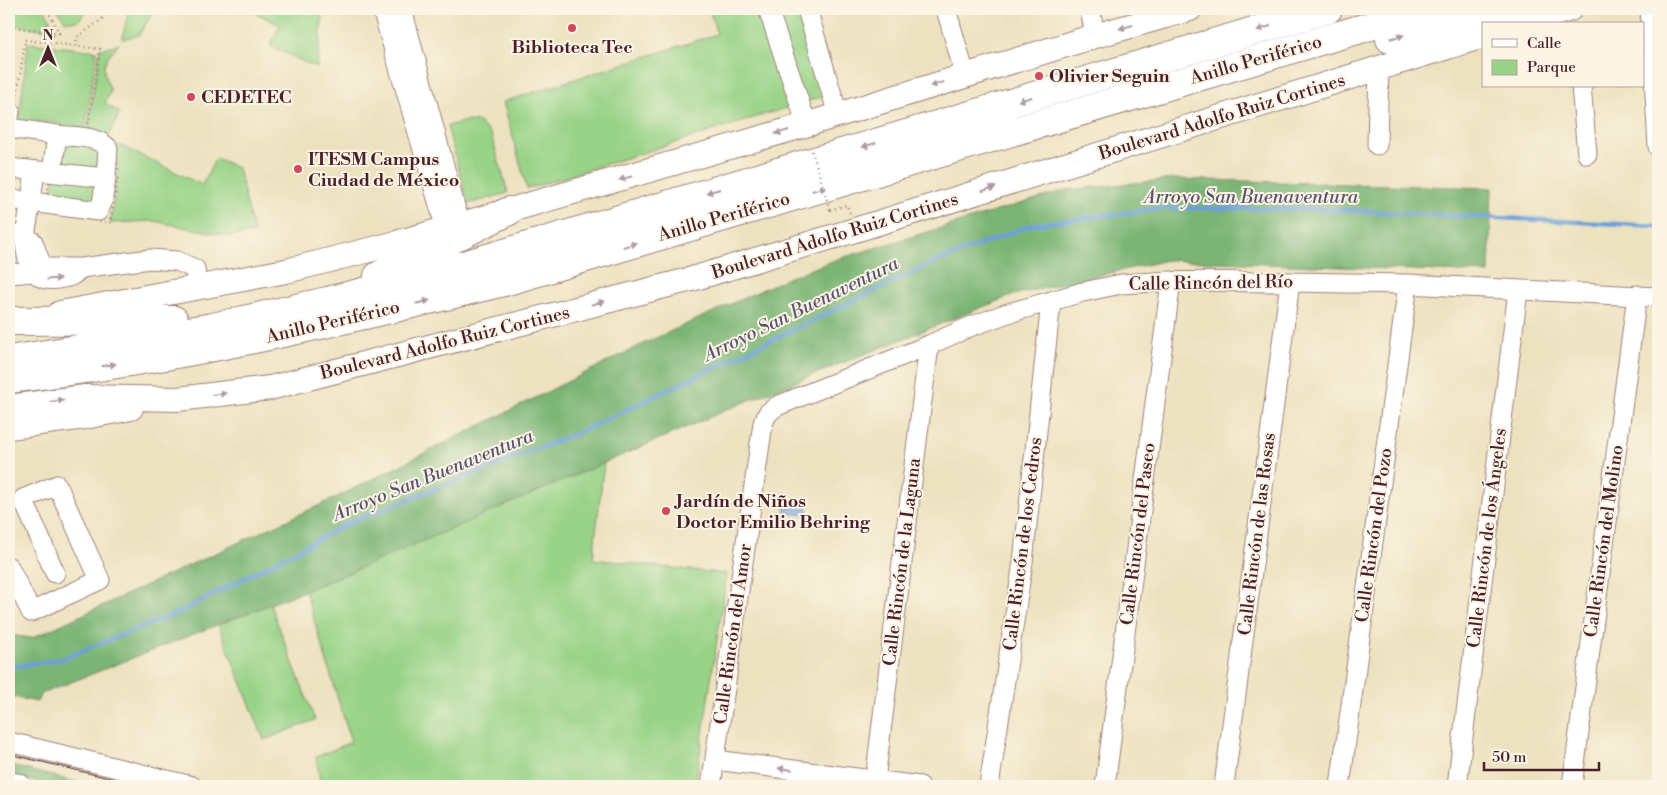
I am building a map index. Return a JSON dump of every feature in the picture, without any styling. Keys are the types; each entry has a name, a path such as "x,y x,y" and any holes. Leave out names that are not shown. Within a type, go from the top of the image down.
{"highway":[{"name":"Anillo Periférico","path":"9,379 219,347 362,317 504,282 1428,9"},
{"path":"1246,62 1332,52 1507,9"},
{"name":"Anillo Periférico","path":"9,360 197,330 328,301 448,270 1316,11"},
{"path":"328,301 509,211"},
{"path":"11,322 243,320"}],"main road":[{"path":"11,322 286,271 392,244 807,125 1095,36 1190,9"},
{"path":"1529,22 1572,9"},
{"name":"Boulevard Adolfo Ruiz Cortines","path":"9,427 85,417 178,399 270,388 692,279 865,228 1482,36"},
{"name":"Boulevard Adolfo Ruiz Cortines","path":"9,408 85,397 178,399"},
{"path":"9,784 19,786"}],"street":[{"path":"382,9 453,227"},
{"path":"402,9 453,227"},
{"path":"768,9 807,125"},
{"path":"807,9 838,115"},
{"path":"946,9 965,76"},
{"path":"1090,9 1095,36"},
{"path":"1572,9 1575,22"},
{"path":"1650,9 1658,147"},
{"path":"1377,145 1379,68"},
{"path":"1581,88 1587,154"},
{"path":"9,118 57,135 98,140 108,148 106,178 102,202 98,211 9,199"},
{"path":"17,235 44,172 57,135"},
{"path":"9,168 106,178"},
{"path":"17,235 33,242 41,264 46,268 81,268 150,259 177,261 195,269 197,287"},
{"path":"17,235 24,245 34,272 41,278 49,280 72,277 81,268"},
{"path":"9,274 34,272"},
{"name":"Calle Rincón del Río","path":"763,423 768,413 777,406 997,316 1083,292 1121,284 1171,281 1408,284 1658,296"},
{"name":"Calle Rincón del Paseo","path":"1105,786 1171,281"},
{"name":"Calle Rincón de las Rosas","path":"1224,786 1290,282"},
{"name":"Calle Rincón del Pozo","path":"1340,786 1408,284"},
{"name":"Calle Rincón de los Ángeles","path":"1457,786 1518,290"},
{"name":"Calle Rincón del Molino","path":"1572,786 1637,295"},
{"name":"Calle Rincón de los Cedros","path":"989,786 1024,562 1051,301"},
{"name":"Calle Rincón de la Laguna","path":"875,780 929,345"},
{"name":"Calle Rincón del Amor","path":"711,786 763,423"},
{"path":"9,567 31,612 100,580 57,485 23,499 55,572"},
{"path":"9,742 192,786"},
{"path":"715,760 817,780 875,780 920,786"}],"path":[{"path":"14,9 12,26 59,33 47,9"},
{"path":"76,46 77,37 100,21 111,9"},
{"path":"812,151 830,210 847,205"}],"green space":[{"path":"16,9 45,9 55,31 14,25"},
{"path":"57,9 83,9 86,12 78,21 65,21"},
{"path":"129,9 155,9 139,35 122,39"},
{"path":"248,9 321,9 322,21 317,68 270,46 280,25"},
{"path":"709,9 799,9 824,96 527,189 503,102 717,34"},
{"path":"28,43 97,51 84,134 91,138 112,170 105,217 50,208 62,124 19,120"},
{"path":"119,44 109,55 104,65 105,76 111,91 105,103 120,113 107,139 202,185 216,158 238,168 254,233 229,236 153,221 110,223 118,169 115,153 87,132 100,49"},
{"path":"466,121 479,122 491,134 508,193 468,204 447,126"},
{"path":"1173,179 1492,188 1489,273 1167,260 1013,295 745,402 342,576 41,694 37,702 9,696 9,635 32,638 335,498 645,343 790,277 835,260 1066,190"},
{"path":"604,463 593,559 727,574 695,786 321,786 316,757 351,742 305,590"},
{"path":"270,604 315,720 264,740 218,624"},
{"path":"9,765 92,786 51,786 9,775"}],"water":[{"path":"785,504 808,505 808,516 784,513"}],"waterway":[{"name":"Arroyo San Buenaventura","path":"9,667 62,659 180,612 351,522 580,432 928,265 1031,225 1163,208 1319,209 1658,226"}],"tram line":[{"path":"9,754 142,786"}],"place":[{"name":"Biblioteca Tec","path":"572,28"},
{"name":"Olivier Seguin","path":"1039,76"},
{"name":"CEDETEC","path":"191,97"},
{"name":"ITESM Campus Ciudad de México","path":"298,169"},
{"name":"Jardín de Niños Doctor Emilio Behring","path":"666,511"}]}
